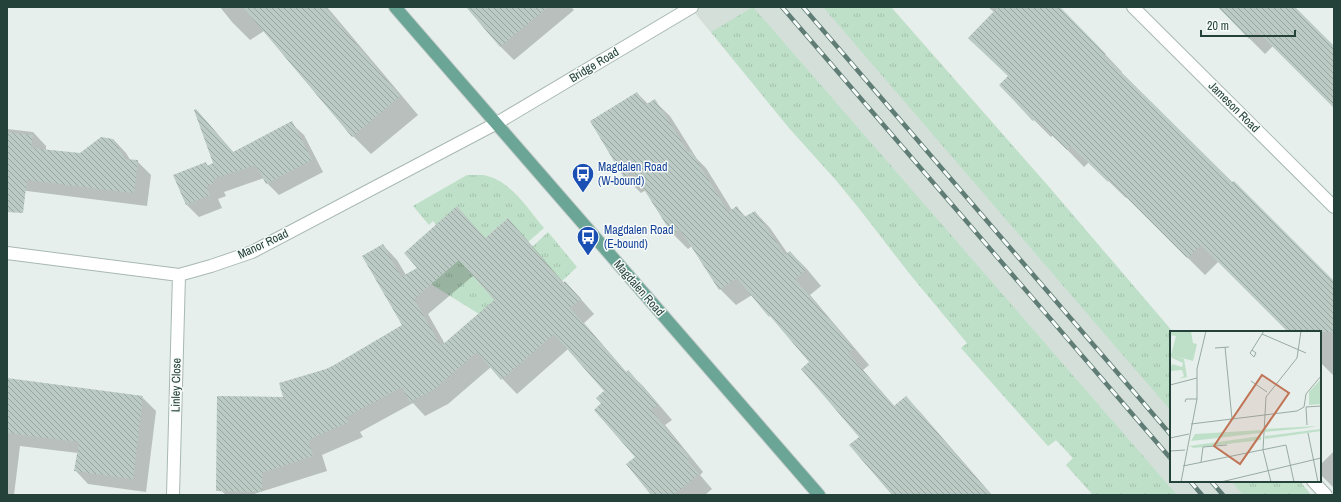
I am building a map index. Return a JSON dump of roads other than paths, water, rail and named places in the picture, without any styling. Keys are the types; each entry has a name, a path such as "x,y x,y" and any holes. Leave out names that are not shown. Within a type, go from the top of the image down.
{"main road":[{"name":"Magdalen Road","path":"395,7 820,495"}],"street":[{"name":"Bridge Road","path":"496,123 691,7"},
{"name":"Jameson Road","path":"1134,7 1334,207"},
{"name":"Manor Road","path":"7,253 179,275 252,252 496,123"},
{"name":"Linley Close","path":"173,495 179,275"},
{"path":"1314,482 1326,495"}],"railway":[{"path":"782,7 1170,458"},
{"path":"803,7 1170,434"},
{"path":"1191,482 1202,495"},
{"path":"1212,482 1223,495"}],"place":[{"name":"Magdalen Road (W-bound)","path":"583,194"},
{"name":"Magdalen Road (E-bound)","path":"588,256"}]}
